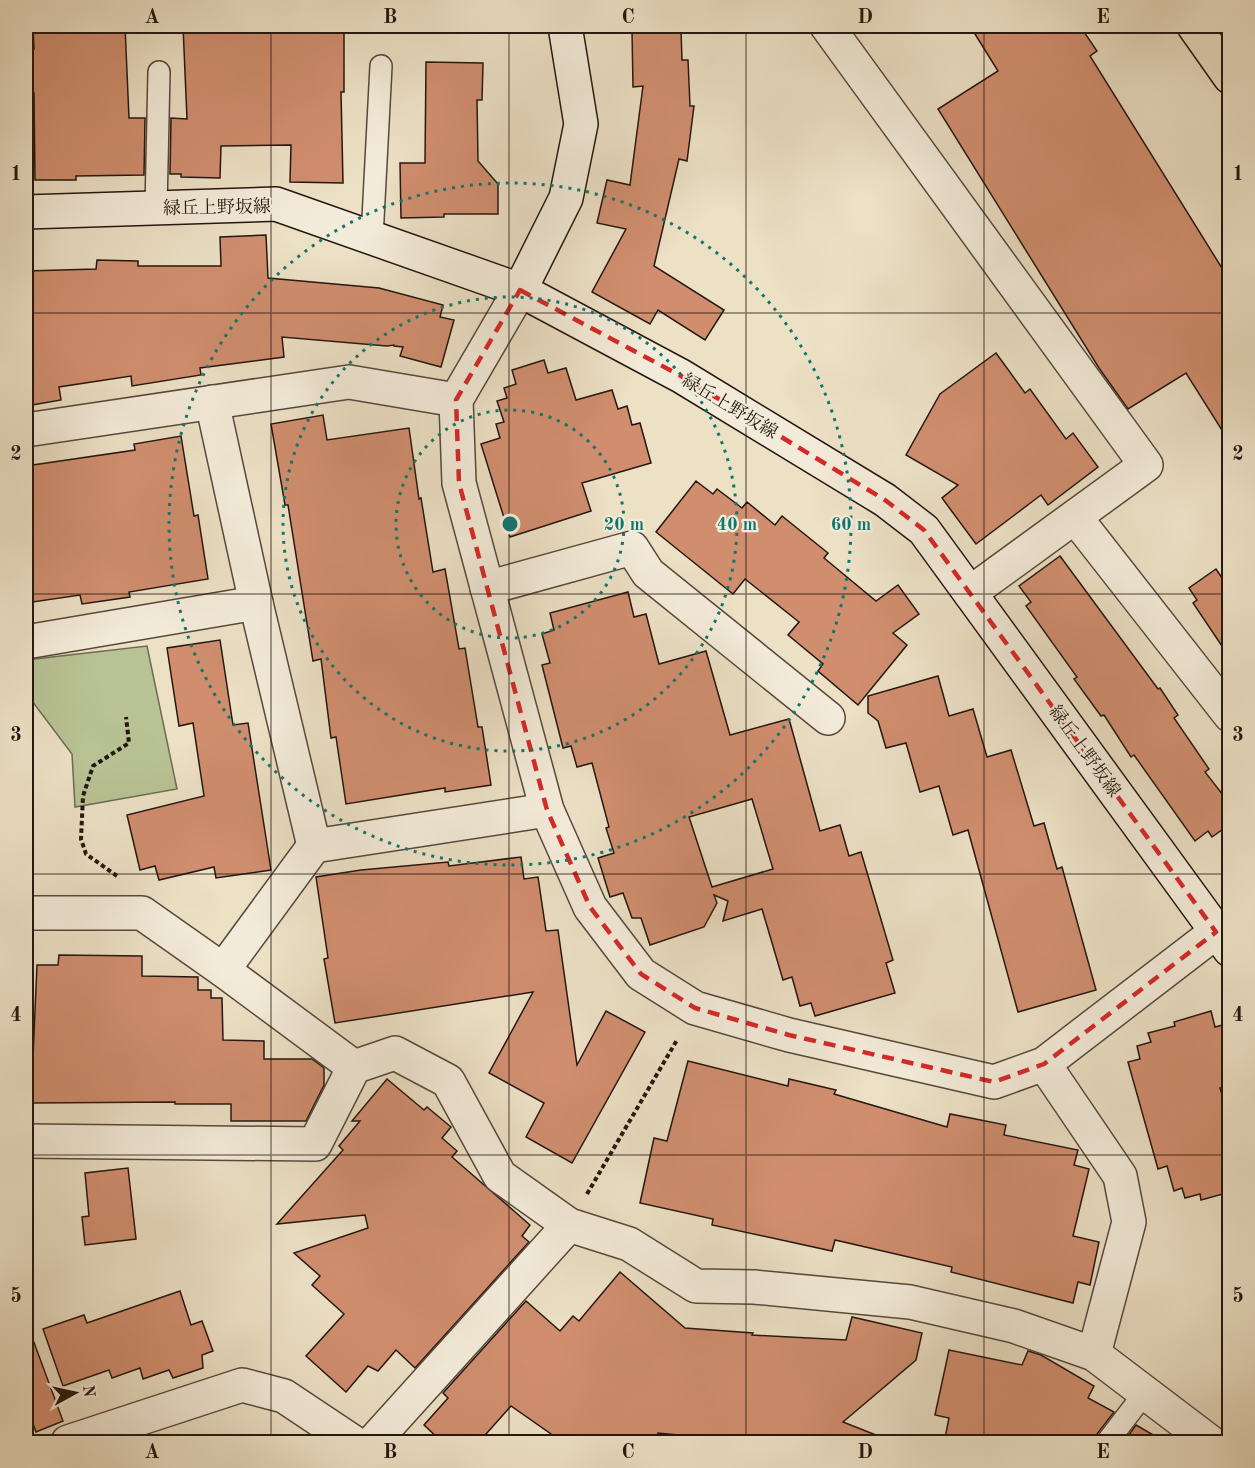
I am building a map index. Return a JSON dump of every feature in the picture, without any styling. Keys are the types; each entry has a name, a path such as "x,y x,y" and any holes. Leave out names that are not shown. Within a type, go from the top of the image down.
{"main road":[{"path":"1194,26 1230,77"}],"street":[{"path":"565,26 581,124 566,198 520,290 456,400 459,483 547,810 590,907 641,974 695,1008 789,1035 994,1082 1044,1064 1225,936"},
{"path":"827,26 1146,465 970,593"},
{"name":"緑丘上野坂線","path":"26,212 276,204 520,290 681,376 885,500 924,530 1225,936"},
{"path":"26,430 349,382 456,400"},
{"path":"212,402 256,603 314,846"},
{"path":"1075,517 1230,715"},
{"path":"487,588 632,549 648,573 828,718"},
{"path":"26,642 256,603"},
{"path":"224,970 314,846 547,810"},
{"path":"26,913 142,913 224,970 354,1067"},
{"path":"26,1141 315,1144 354,1067 395,1053 448,1081 500,1176 569,1225 629,1244 696,1286 754,1287 910,1302 1014,1326 1094,1354 1210,1443"},
{"path":"1044,1064 1120,1176 1129,1222 1094,1354"},
{"path":"373,1443 569,1225"},
{"path":"68,1443 242,1385 284,1396 353,1443"}],"lane":[{"path":"372,238 381,66"},
{"path":"156,208 159,72"},
{"path":"1107,1443 1144,1394"}],"path":[{"path":"122,880 86,854 81,838 83,796 93,766 129,743 126,717"},
{"path":"569,1225 695,1008"}],"highlighted area":[{"path":"520,290 681,376 885,500 924,530 1216,932 1044,1064 994,1082 789,1035 695,1008 641,974 590,907 547,810 459,483 456,400"}],"green space":[{"path":"147,646 177,789 75,807 72,754 26,693 26,660"}],"building":[{"path":"33,26 125,26 129,118 145,118 144,175 76,176 76,180 35,180 31,49 34,49"},
{"path":"183,26 344,26 344,92 341,92 343,183 290,182 291,145 221,146 220,178 181,177 181,174 170,174 171,118 187,119"},
{"path":"970,26 1080,26 1097,51 1090,56 1230,281 1230,443 1186,373 1128,409 1099,368 938,109 998,71"},
{"path":"681,30 682,60 688,60 690,106 694,106 687,161 679,159 654,266 724,310 705,340 658,310 650,324 592,292 626,229 597,223 607,180 630,185 643,86 633,87 632,31"},
{"path":"426,62 483,63 482,100 477,100 478,161 498,184 498,214 444,214 444,217 401,218 400,163 425,163"},
{"path":"266,235 268,278 379,288 443,305 440,317 454,320 441,367 400,356 403,347 394,345 282,337 284,357 200,368 201,375 132,386 131,376 59,387 61,400 26,406 26,271 96,269 97,260 138,261 138,266 221,266 220,237"},
{"path":"996,353 1025,393 1030,389 1066,439 1073,433 1098,467 1048,505 1041,495 976,544 942,498 958,485 906,455 940,394"},
{"path":"544,360 548,373 566,368 576,400 612,390 618,409 627,406 632,425 640,423 651,463 582,483 591,511 510,537 481,444 500,438 496,424 504,422 497,401 507,398 504,388 516,384 512,370"},
{"path":"323,415 327,440 409,428 419,499 421,498 433,572 445,569 459,649 465,648 478,727 482,727 491,785 445,792 445,788 346,804 336,737 331,738 321,659 313,661 288,505 285,505 271,424"},
{"path":"181,436 194,516 198,515 208,579 129,592 130,597 82,604 80,595 26,603 26,466 135,450 134,444"},
{"path":"696,481 713,494 717,489 742,508 747,502 775,525 782,516 828,553 824,558 876,601 898,585 919,614 893,633 907,645 858,705 818,671 823,664 788,635 799,622 745,579 733,594 656,532"},
{"path":"1060,556 1158,689 1160,688 1178,715 1174,718 1209,769 1205,772 1230,804 1230,824 1212,837 1208,831 1195,841 1134,755 1131,757 1104,715 1101,716 1074,679 1077,677 1026,606 1031,602 1019,586"},
{"path":"1216,569 1224,581 1230,578 1230,658 1193,603 1197,600 1189,588"},
{"path":"628,592 634,617 646,614 659,664 706,651 730,735 789,719 820,831 840,825 849,856 861,852 893,960 886,963 895,993 815,1016 811,1003 800,1006 792,977 783,980 762,909 723,921 728,901 714,895 717,903 704,927 650,945 641,918 632,918 623,893 610,897 598,858 614,853 606,828 609,827 592,763 577,767 571,746 563,748 542,665 550,663 542,634 554,630 550,613","holes":["752,799 773,869 712,887 689,817"]},
{"path":"220,640 233,725 248,723 271,870 216,878 214,867 159,880 155,866 140,870 127,815 204,796 193,723 179,726 167,648"},
{"path":"938,676 949,716 973,709 987,757 1011,750 1034,826 1044,823 1057,869 1062,867 1096,990 1018,1012 968,830 953,835 939,786 920,792 906,743 886,748 878,721 868,713 868,696"},
{"path":"521,857 524,879 538,877 546,931 558,930 577,1065 606,1011 645,1032 572,1163 526,1137 544,1103 489,1073 533,992 335,1023 324,959 328,958 316,877 361,870 448,862 449,866"},
{"path":"59,955 142,956 142,976 198,977 198,990 211,990 211,998 222,998 223,1040 264,1041 264,1059 312,1059 324,1068 324,1085 306,1121 231,1121 231,1104 31,1103 37,965 58,965"},
{"path":"1211,1011 1215,1027 1230,1023 1230,1085 1220,1088 1230,1120 1230,1192 1201,1200 1200,1194 1185,1198 1182,1188 1174,1191 1167,1166 1158,1169 1128,1062 1140,1059 1137,1046 1151,1042 1148,1033 1175,1026 1174,1022"},
{"path":"688,1061 788,1086 789,1079 836,1090 834,1094 947,1127 950,1114 1006,1125 1004,1135 1078,1150 1074,1165 1089,1169 1073,1236 1099,1242 1090,1285 1078,1282 1073,1303 951,1272 952,1267 835,1240 832,1251 712,1225 713,1219 640,1203 654,1138 667,1141"},
{"path":"387,1079 424,1110 427,1107 451,1127 442,1138 457,1151 452,1157 530,1225 522,1236 529,1242 415,1368 396,1350 378,1371 368,1366 346,1392 306,1356 344,1314 312,1285 320,1276 294,1253 368,1228 365,1215 277,1224 343,1150 339,1146 360,1121 352,1121"},
{"path":"128,1168 136,1239 85,1245 82,1217 89,1216 85,1173"},
{"path":"620,1272 685,1328 753,1333 752,1335 846,1340 852,1317 922,1333 916,1360 843,1422 891,1441 890,1443 720,1443 720,1439 658,1433 657,1443 564,1443 511,1406 478,1443 440,1440 424,1425 448,1398 443,1393 526,1301 560,1331 573,1316 579,1321"},
{"path":"180,1291 191,1325 202,1321 213,1351 202,1355 203,1368 173,1378 169,1370 143,1379 140,1368 112,1378 109,1370 63,1386 43,1329 84,1315 87,1323"},
{"path":"26,1329 29,1329 63,1421 36,1432 26,1404"},
{"path":"949,1350 1022,1365 1028,1351 1041,1355 1094,1386 1088,1398 1114,1412 1097,1434 1095,1443 944,1443 949,1418 935,1415"},
{"path":"1136,1425 1167,1443 1123,1443"}]}
